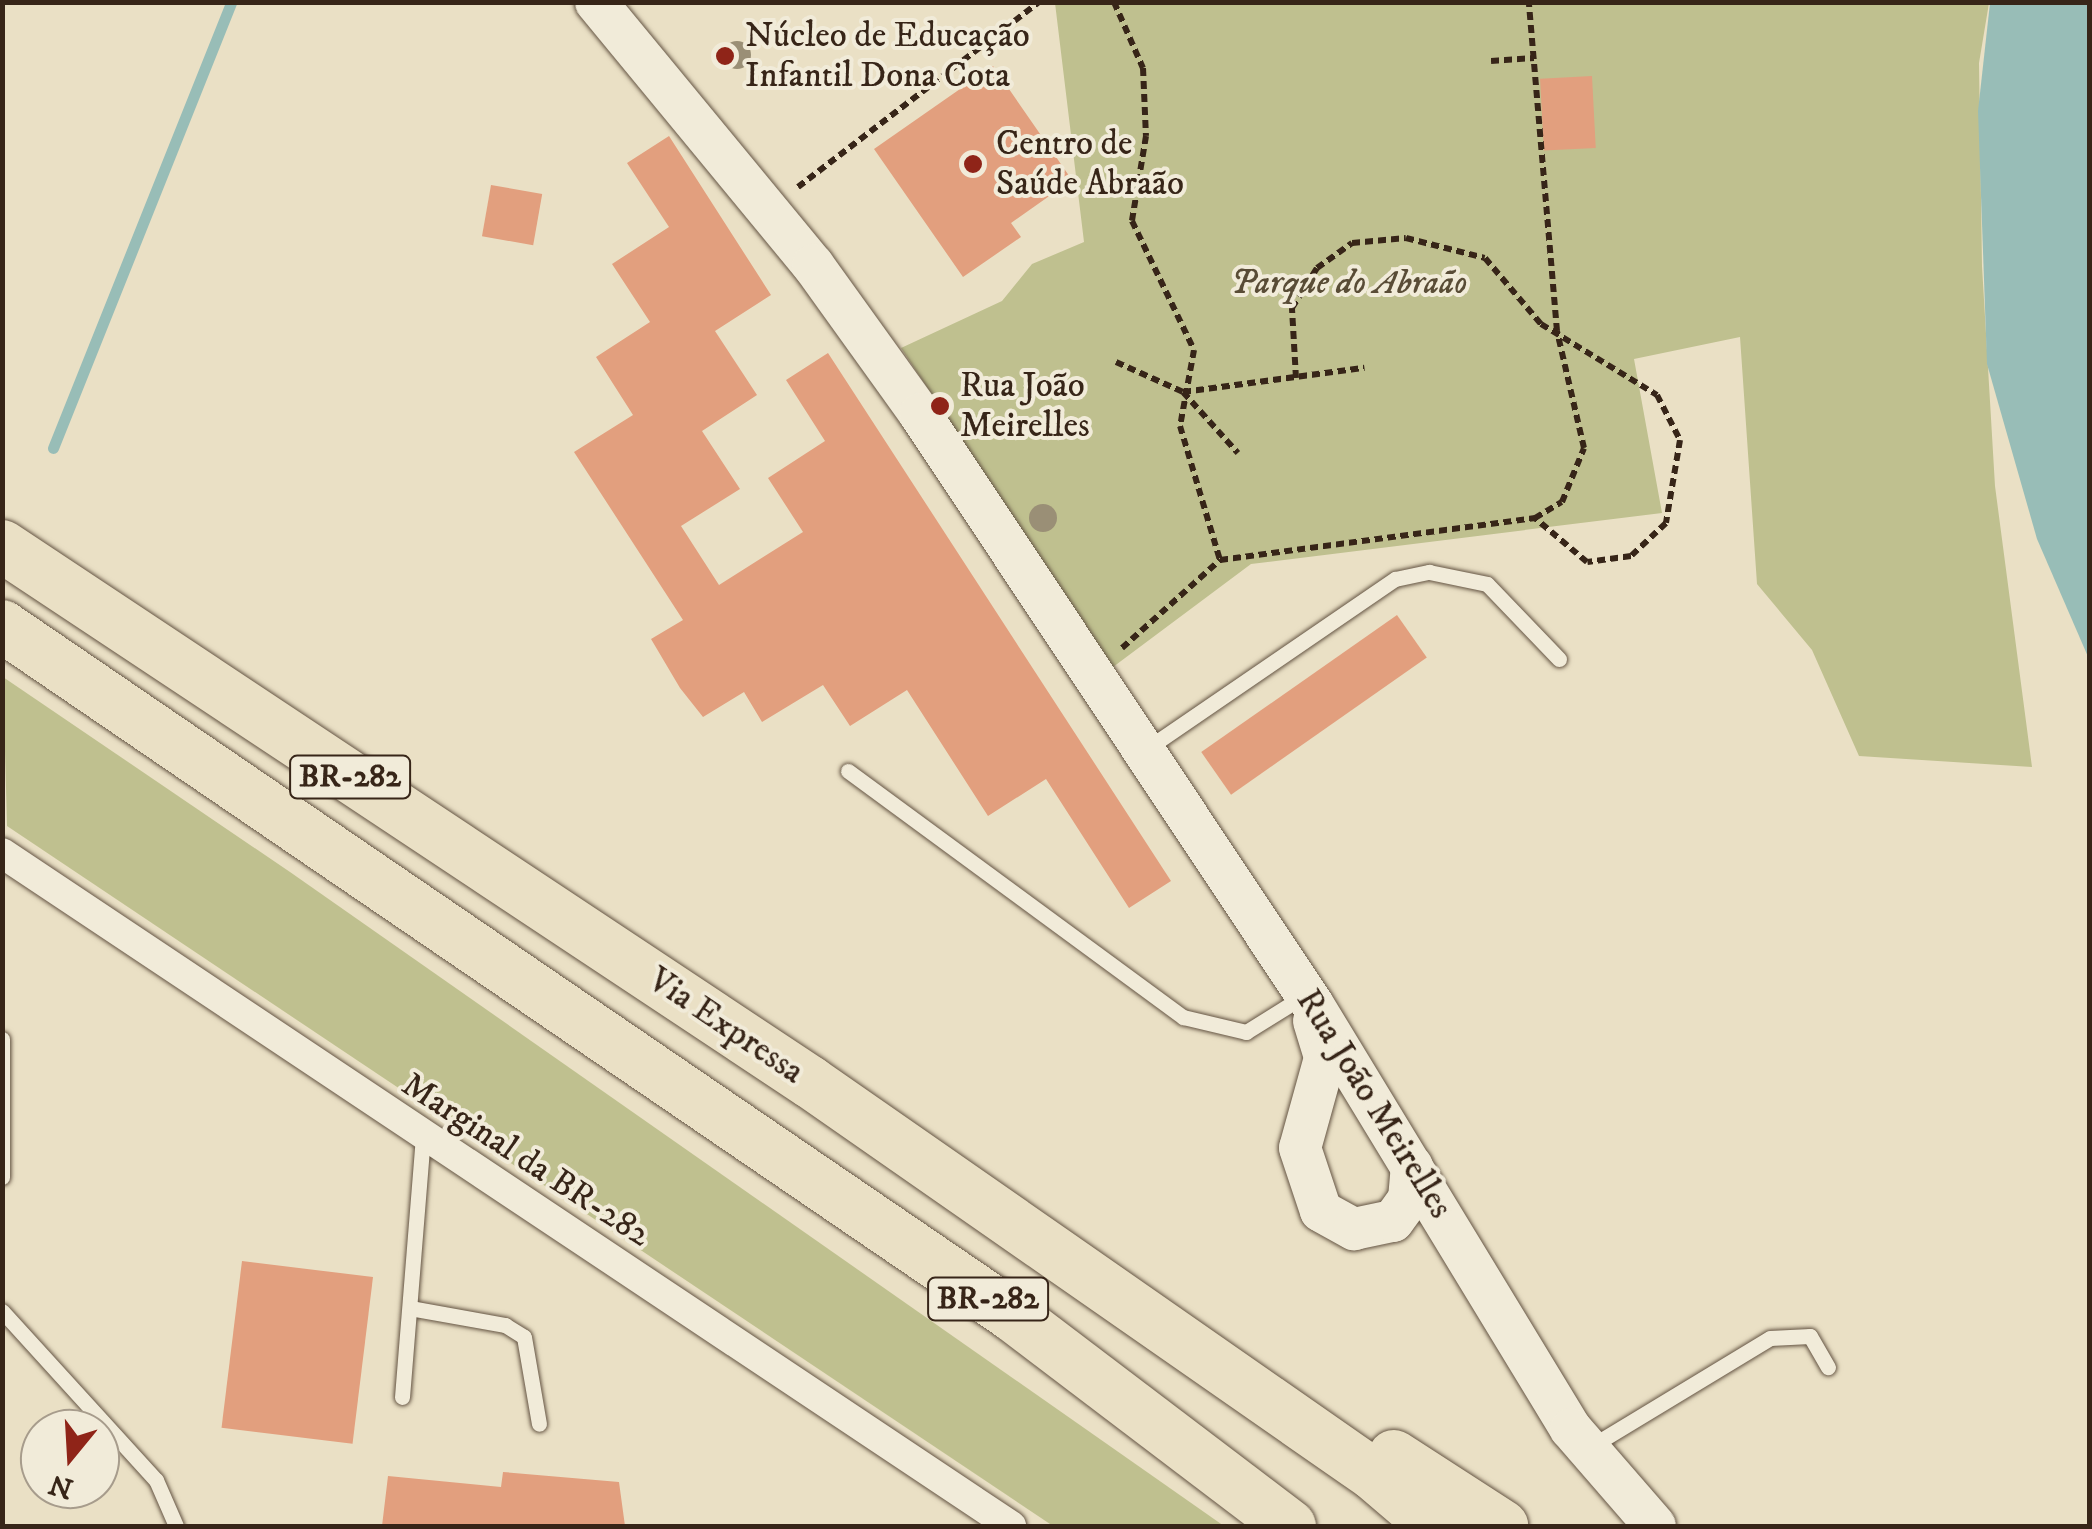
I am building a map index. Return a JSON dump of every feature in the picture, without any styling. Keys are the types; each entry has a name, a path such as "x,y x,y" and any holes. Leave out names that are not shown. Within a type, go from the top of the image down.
{"highway":[{"name":"Via Expressa","path":"2,546 810,1082 1434,1526"},
{"name":"BR-282","path":"2,626 1012,1315 1290,1526"},
{"path":"1139,1314 1330,1414 1502,1526"}],"main road":[{"name":"Rua João Meirelles","path":"596,2 768,209 1094,674 1310,1000 1587,1449 1655,1526"},
{"path":"1310,1000 1325,1058 1300,1148 1321,1210 1354,1230 1393,1221 1410,1198 1412,1166"}],"street":[{"name":"Marginal da BR-282","path":"2,853 1011,1526"}],"lane":[{"path":"1144,750 1395,580 1430,572 1487,584 1558,660"},
{"path":"848,771 1184,1017 1246,1032 1310,1000"},
{"path":"2,1039 10,1092 2,1177"},
{"path":"402,1397 423,1137"},
{"path":"410,1308 505,1324 524,1337 538,1424"},
{"path":"2,1311 156,1480 176,1526"},
{"path":"1587,1449 1781,1335 1810,1336 1828,1367"}],"path":[{"path":"768,209 1039,2"},
{"path":"1114,2 1143,68 1146,136 1132,220 1139,248 1184,314 1194,350 1183,392 1180,426 1220,560"},
{"path":"1094,674 1220,560 1535,518 1562,502 1584,448 1557,331 1529,2"},
{"path":"1491,61 1534,58"},
{"path":"1296,378 1292,308 1317,268 1352,242 1406,238 1485,258 1557,331 1611,375 1657,395 1680,440 1678,474 1666,522 1610,566 1587,562 1535,518"},
{"path":"1116,362 1183,392 1238,454"},
{"path":"1183,392 1364,368"}],"green space":[{"name":"Parque do Abraão","path":"1055,3 1989,3 1979,63 1982,266 1995,486 2032,767 1859,756 1812,650 1757,584 1740,337 1634,359 1662,513 1251,564 1113,667 901,348 1002,301 1032,264 1084,242"},
{"path":"3,677 290,872 1224,1526 1053,1526 7,826"}],"water":[{"path":"1990,3 2089,3 2089,659 2037,539 1987,364 1978,111"}],"building":[{"name":"Centro de Saúde Abraão","path":"993,66 1072,180 1011,223 1021,237 963,277 874,149"},
{"path":"1592,76 1596,148 1544,151 1540,79"},
{"path":"669,136 771,295 715,331 757,395 702,431 740,489 681,526 719,585 803,532 768,478 825,441 786,380 828,353 1171,881 1129,908 1046,779 988,816 907,690 850,726 823,685 762,722 744,692 703,717 680,688 651,639 683,620 574,452 633,415 596,357 650,322 612,264 669,227 627,163"},
{"path":"491,185 542,194 533,245 482,236"},
{"path":"1397,615 1427,658 1231,795 1201,752"},
{"path":"242,1261 373,1277 353,1444 222,1428"},
{"path":"503,1472 619,1482 625,1526 382,1526 388,1476 501,1487"}],"waterway":[{"path":"53,448 231,2"}],"place":[{"name":"Núcleo de Educação Infantil Dona Cota","path":"725,56"},
{"name":"Centro de Saúde Abraão","path":"973,164"},
{"name":"Rua João Meirelles","path":"940,406"}]}
